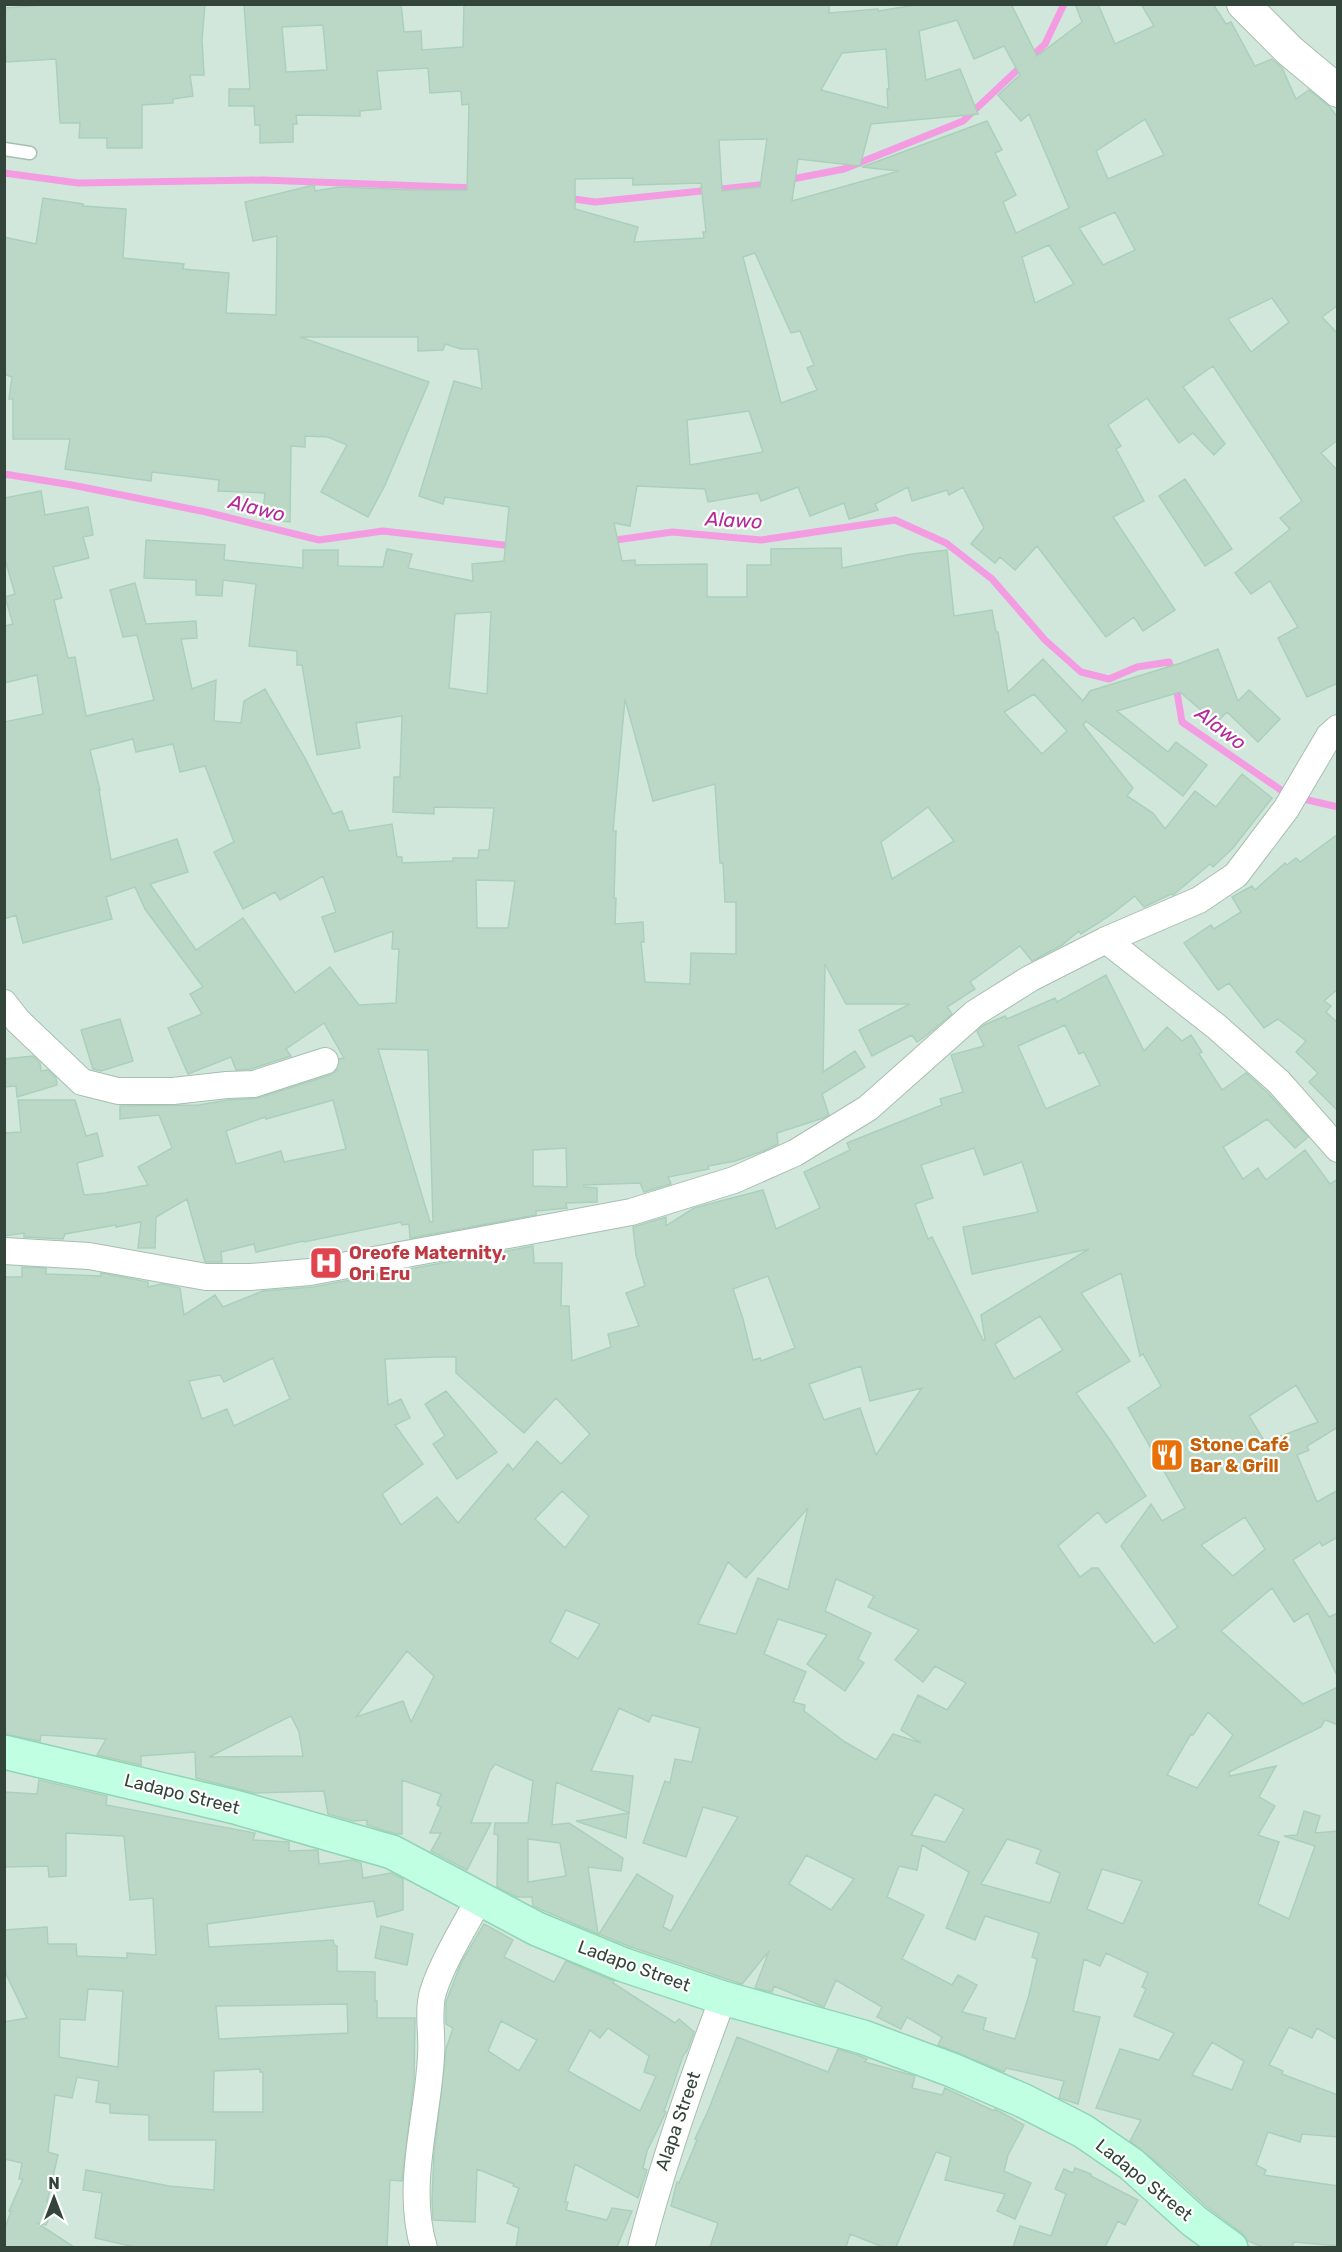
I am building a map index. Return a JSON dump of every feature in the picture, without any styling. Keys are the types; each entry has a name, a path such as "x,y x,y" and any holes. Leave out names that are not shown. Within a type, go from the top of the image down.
{"main road":[{"name":"Ladapo Street","path":"4,1752 236,1807 392,1852 537,1929 624,1965 723,1998 863,2037 952,2070 1024,2101 1083,2131 1131,2164 1194,2221 1231,2247"}],"street":[{"path":"1243,4 1290,51 1338,91"},
{"path":"4,1251 89,1256 206,1277 251,1277 310,1272 631,1212 734,1180 795,1153 868,1107 975,1013 1031,978 1106,940 1199,900 1236,875 1286,809 1329,736 1338,728"},
{"path":"1106,940 1217,1027 1279,1082 1338,1149"},
{"path":"4,1003 18,1021 82,1082 118,1091 172,1092 254,1084 325,1061"},
{"path":"424,2247 419,2230 416,2193 432,2054 430,2021 433,1993 455,1944 480,1898"},
{"name":"Alapa Street","path":"641,2247 657,2183 690,2085 723,1998"}],"lane":[{"path":"4,149 30,153"}],"shaded area":[{"path":"5,5 1337,5 1337,2247 5,2247"}],"building":[{"path":"60,4 205,4 202,40 204,75 190,75 193,96 173,99 173,103 142,105 142,148 107,148 107,138 79,138 80,123 60,123 56,59 6,62 4,8"},
{"path":"244,4 401,4 404,32 421,31 422,50 463,47 464,4 829,4 829,13 878,9 878,11 922,4 1011,4 1037,56 1082,22 1075,4 1098,4 1115,44 1154,26 1141,4 1213,4 1226,24 1231,22 1255,66 1272,59 1282,68 1296,99 1309,90 1329,106 1338,118 1338,305 1322,317 1338,334 1338,440 1321,453 1338,471 1338,683 1307,697 1278,638 1298,627 1270,581 1251,594 1235,573 1290,529 1280,518 1302,501 1213,366 1183,387 1225,444 1214,455 1193,433 1179,443 1147,398 1108,425 1121,446 1116,449 1144,501 1113,517 1175,610 1143,631 1134,617 1106,637 1037,546 1015,570 1000,557 995,563 971,544 984,528 963,487 949,495 947,490 912,501 908,487 875,504 878,510 849,519 844,503 810,516 798,487 761,501 758,493 708,502 705,489 637,486 630,526 614,523 622,561 635,560 635,565 707,564 707,597 747,597 747,565 771,565 771,549 841,548 842,568 912,554 947,550 954,616 992,610 1008,692 1043,659 1083,701 1090,691 1218,649 1238,701 1249,690 1280,719 1258,742 1227,712 1216,723 1180,692 1117,711 1168,752 1176,742 1207,765 1183,796 1086,721 1083,725 1133,788 1127,796 1153,813 1165,829 1195,791 1216,807 1242,774 1272,798 1233,848 1213,867 1210,864 1173,895 1144,907 1135,896 1081,934 1079,931 1062,945 1032,961 1020,946 970,982 975,989 947,1007 952,1014 917,1042 912,1035 872,1056 859,1030 910,1004 846,1004 825,964 823,1072 855,1051 865,1067 822,1094 829,1115 777,1133 778,1144 763,1151 735,1161 708,1166 709,1169 668,1177 671,1184 644,1192 640,1183 584,1185 584,1187 597,1188 597,1202 566,1203 567,1208 536,1211 536,1215 410,1238 409,1224 402,1225 401,1222 256,1252 254,1244 221,1252 222,1262 205,1262 187,1199 156,1217 155,1248 138,1248 141,1222 65,1234 63,1239 24,1237 24,1233 4,1236 4,1133 21,1132 18,1100 75,1100 86,1136 97,1133 103,1156 77,1163 84,1195 105,1193 148,1185 138,1167 172,1148 159,1115 120,1119 120,1106 199,1105 258,1098 330,1075 336,1071 339,1059 344,1058 324,1023 286,1049 291,1056 251,1069 236,1070 231,1057 188,1074 168,1028 202,1014 190,994 203,987 145,909 135,887 106,897 112,919 23,943 16,915 4,919 4,722 43,714 37,675 4,683 4,626 13,624 5,597 15,594 4,556 4,498 41,491 45,515 88,507 93,535 83,537 89,558 53,567 62,598 54,600 68,658 75,657 86,716 154,700 137,635 123,637 110,590 135,583 146,624 196,621 197,638 181,639 192,689 216,680 214,721 241,723 244,701 265,689 305,758 333,814 342,811 349,831 392,824 397,857 402,857 402,863 478,858 479,850 489,850 494,808 434,807 434,814 393,812 394,777 400,777 402,716 356,723 360,748 317,755 302,665 297,665 297,651 249,646 256,584 223,580 222,596 196,595 196,580 144,578 146,540 225,545 224,560 303,568 303,550 338,550 338,566 383,567 387,549 412,554 408,568 473,581 472,564 504,561 509,507 445,497 443,504 419,496 454,381 482,389 478,349 461,349 445,344 443,350 418,351 418,337 300,337 429,382 385,485 368,517 321,492 347,445 328,437 305,436 305,447 291,446 290,522 262,519 265,493 218,491 219,480 152,472 151,481 65,469 70,439 13,439 13,399 9,399 12,377 4,374 4,237 36,244 43,198 83,204 83,206 126,209 123,258 184,264 183,269 229,273 226,313 276,315 277,236 253,241 245,202 314,185 315,191 339,187 467,190 469,104 462,105 461,91 430,93 428,68 377,71 381,109 360,111 360,116 296,115 297,124 293,124 293,142 260,143 260,125 255,125 254,106 229,106 229,89 250,89","holes":["957,20 974,59 1004,46 1020,75 998,95 1021,121 1029,114 1069,208 1016,233 1003,202 1016,195 995,153 1002,150 987,121 862,167 899,171 792,201 798,159 860,166 871,124 978,114 960,69 926,80 919,31","323,25 327,70 286,72 282,27","886,49 888,108 821,90 842,53","1145,119 1164,155 1108,179 1096,151","767,139 760,187 722,191 719,140","633,178 633,185 701,183 706,232 703,232 704,238 634,242 638,227 575,209 575,179","1115,212 1135,250 1103,265 1079,228","1049,245 1074,284 1035,303 1022,257","755,253 791,333 800,331 814,365 807,368 817,390 781,403 743,257","1272,298 1289,322 1251,352 1228,319","749,411 763,452 690,465 687,420","491,612 487,694 449,688 455,614","1034,694 1067,731 1042,754 1004,712","625,699 653,801 715,784 725,902 736,902 736,954 691,953 690,984 645,982 641,942 644,942 643,922 615,924 616,898 614,898 616,831 613,831","133,739 136,752 173,744 180,772 205,766 234,842 214,852 243,909 275,892 280,900 323,876 336,912 322,917 335,952 393,931 392,949 399,949 396,1003 359,1005 330,967 295,993 243,918 196,950 150,884 188,872 177,839 111,860 90,750","928,807 954,841 892,879 881,842","476,880 515,881 508,928 477,928","378,1049 428,1050 433,1222 430,1222","333,1100 346,1149 284,1162 281,1151 236,1164 226,1131 265,1117 266,1119","566,1148 567,1187 533,1186 533,1150"]},
{"path":"1185,479 1232,549 1205,566 1159,496"},
{"path":"1338,834 1338,989 1324,1001 1331,1006 1326,1012 1338,1023 1338,1111 1309,1082 1318,1073 1296,1052 1306,1041 1278,1019 1264,1028 1229,983 1218,990 1184,943 1211,925 1214,929 1241,912 1232,897 1252,886 1255,890 1285,863 1287,865 1296,858 1300,862"},
{"path":"1106,975 1144,1051 1167,1027 1182,1041 1191,1035 1202,1052 1199,1054 1222,1090 1246,1073 1268,1093 1308,1137 1295,1148 1267,1119 1223,1147 1243,1179 1258,1168 1266,1180 1305,1150 1330,1184 1338,1179 1338,1427 1307,1446 1309,1450 1297,1455 1317,1502 1338,1490 1338,1537 1322,1546 1320,1542 1293,1560 1329,1617 1338,1613 1338,1678 1308,1613 1294,1622 1272,1588 1221,1631 1303,1704 1338,1687 1338,1725 1325,1720 1321,1727 1229,1772 1230,1776 1276,1766 1259,1797 1275,1806 1258,1835 1279,1842 1258,1904 1289,1919 1315,1846 1284,1836 1297,1835 1304,1811 1320,1816 1315,1833 1338,1831 1338,2040 1317,2028 1312,2038 1289,2027 1269,2065 1283,2071 1282,2074 1338,2095 1338,2137 1302,2134 1300,2142 1268,2132 1256,2165 1266,2170 1264,2175 1338,2186 1338,2246 1294,2242 1292,2247 1263,2247 1248,2241 1242,2233 1206,2206 1130,2141 1141,2120 1096,2108 1120,2049 1159,2060 1174,2033 1134,2016 1146,1989 1142,1987 1148,1973 1106,1953 1100,1966 1084,1959 1073,2011 1100,2017 1078,2104 1059,2098 1064,2081 1006,2068 1004,2072 938,2045 942,2037 907,2017 901,2029 877,2017 882,2007 836,1980 824,2007 774,1986 772,1992 755,1988 769,1951 742,1984 599,1934 637,1874 673,1896 663,1927 671,1931 738,1817 703,1807 686,1857 643,1843 665,1781 670,1783 675,1759 692,1762 700,1728 652,1715 649,1722 619,1708 591,1771 633,1776 629,1813 556,1782 552,1825 569,1823 623,1858 621,1871 588,1867 598,1934 533,1906 532,1897 517,1897 497,1887 498,1835 494,1834 495,1823 528,1823 533,1781 495,1764 490,1771 471,1823 491,1823 467,1870 431,1851 441,1833 430,1833 441,1807 437,1805 441,1794 402,1780 402,1834 396,1834 367,1825 367,1820 353,1821 328,1814 324,1791 254,1793 196,1778 195,1752 141,1756 141,1765 97,1755 106,1739 41,1735 40,1741 4,1734 4,1277 22,1277 22,1267 46,1268 46,1274 101,1276 101,1273 148,1282 148,1287 162,1284 180,1288 184,1315 215,1295 223,1307 263,1291 313,1287 533,1246 534,1263 562,1263 561,1306 569,1306 572,1361 611,1347 608,1334 639,1326 626,1293 645,1286 636,1255 633,1227 666,1217 666,1226 694,1208 763,1190 776,1229 820,1208 804,1172 850,1150 847,1143 942,1105 940,1099 963,1092 951,1055 984,1046 977,1031 984,1025 1005,1016 1007,1019 1055,998 1057,1002","holes":["1065,1025 1079,1054 1084,1052 1100,1085 1046,1109 1018,1046","974,1148 984,1175 1022,1162 1038,1212 963,1227 972,1274 1089,1249 981,1315 985,1340 983,1340 932,1237 928,1239 915,1204 933,1198 921,1165","1121,1273 1140,1356 1143,1354 1161,1386 1128,1408 1185,1508 1162,1521 1151,1504 1121,1546 1178,1627 1154,1644 1098,1568 1092,1568 1080,1577 1058,1546 1098,1512 1106,1523 1146,1496 1076,1393 1130,1361 1081,1293","768,1276 795,1348 761,1361 760,1358 753,1360 733,1289","1040,1316 1063,1350 1014,1379 995,1344","456,1357 456,1373 524,1433 556,1398 590,1434 561,1464 537,1441 513,1470 508,1464 458,1523 437,1497 401,1525 382,1494 423,1464 395,1425 410,1418 401,1399 388,1405 385,1359","273,1358 290,1399 234,1426 227,1409 202,1419 189,1381 220,1375 224,1382","861,1366 870,1401 922,1388 876,1455 860,1408 824,1420 809,1384","1296,1385 1318,1422 1265,1442 1249,1416","562,1491 589,1516 565,1548 535,1519","808,1508 788,1590 758,1578 736,1634 698,1624 728,1562 746,1578","1245,1517 1265,1549 1233,1576 1201,1545","836,1579 874,1596 868,1607 919,1630 895,1660 923,1682 935,1666 966,1683 947,1710 918,1695 901,1730 921,1743 893,1734 876,1760 845,1742 804,1711 805,1705 793,1702 806,1672 764,1654 778,1619 827,1635 807,1664 845,1691 864,1663 858,1659 871,1633 825,1611","566,1610 600,1624 578,1659 550,1642","407,1651 434,1676 411,1722 403,1701 356,1717","1208,1712 1233,1735 1197,1788 1167,1775 1191,1734 1193,1735","291,1716 299,1732 303,1756 209,1757","935,1794 964,1809 945,1842 911,1835","528,1839 560,1843 566,1876 528,1882","1007,1839 1041,1850 1036,1863 1060,1873 1050,1903 981,1884","922,1845 969,1872 946,1928 975,1940 985,1916 1039,1933 1032,1957 1037,1959 1029,1995 1015,2039 983,2030 986,2018 962,2012 977,1985 958,1975 952,1985 902,1959 924,1915 887,1897 899,1866 917,1870","806,1855 854,1879 831,1910 789,1884","1102,1869 1142,1881 1123,1924 1087,1909","1212,2042 1244,2061 1232,2090 1192,2075"]},
{"path":"120,1019 133,1061 101,1071 93,1069 81,1030"},
{"path":"33,1056 40,1063 41,1071 48,1070 56,1078 57,1085 17,1097 16,1086 4,1087 4,1059"},
{"path":"446,1391 497,1452 457,1479 433,1444 445,1436 425,1404"},
{"path":"39,1780 107,1796 106,1805 255,1833 253,1840 289,1842 289,1851 318,1850 319,1864 353,1860 361,1863 363,1878 391,1873 403,1879 403,1910 377,1917 374,1901 207,1924 209,1947 333,1940 334,1945 337,1946 337,1971 375,1972 377,2018 415,2018 414,2080 402,2181 390,2180 387,2247 135,2247 95,2238 102,2193 83,2190 86,2170 169,2186 214,2190 216,2140 149,2140 149,2115 110,2113 110,2104 96,2102 99,2081 77,2077 72,2098 55,2095 48,2152 58,2155 47,2202 55,2205 46,2225 37,2223 74,2247 4,2247 4,2231 11,2211 9,2211 23,2179 19,2179 22,2163 4,2159 4,2022 27,2018 6,1974 4,1930 47,1927 48,1944 76,1944 77,1956 127,1958 127,1953 156,1955 153,1898 130,1900 124,1836 66,1833 66,1876 49,1877 48,1866 4,1867 4,1792 37,1794","holes":["88,1989 123,1991 118,2067 59,2057 60,2019 85,2020","347,2004 348,2033 219,2039 216,2006","260,2069 260,2072 263,2072 263,2112 213,2112 214,2071"]},
{"path":"629,1813 626,1838 576,1821"},
{"path":"484,1924 513,1940 504,1957 554,1982 566,1961 614,1981 613,1983 675,2023 679,2019 694,2032 683,2056 664,2111 666,2112 647,2151 643,2168 647,2170 638,2198 575,2164 565,2202 568,2202 566,2210 607,2220 612,2208 632,2211 617,2247 516,2247 519,2228 507,2223 519,2188 477,2169 475,2222 433,2220 434,2154 446,2049 453,2028 446,2024 446,2002 461,1963","holes":["501,2021 537,2040 519,2071 488,2051","608,2028 649,2056 644,2072 656,2076 640,2111 568,2071 590,2030 600,2038"]},
{"path":"381,1926 413,1934 407,1965 375,1958"},
{"path":"737,2037 828,2072 838,2049 867,2059 865,2062 915,2076 912,2088 942,2095 945,2088 994,2111 995,2109 1024,2125 1008,2155 1004,2171 1031,2183 1015,2219 997,2211 1005,2194 945,2180 951,2157 936,2152 896,2247 883,2247 850,2234 846,2247 710,2247 718,2223 671,2206 677,2182 679,2183 697,2140 695,2139"},
{"path":"1075,2168 1091,2174 1138,2200 1125,2225 1118,2221 1105,2247 1013,2247 1020,2226 1051,2236 1066,2194 1055,2189 1064,2169 1073,2173"}],"waterway":[{"path":"787,180 844,169 963,121 1045,44 1064,4"},
{"path":"4,173 78,183 263,180 475,188"},
{"path":"567,198 595,202 768,184"},
{"name":"Alawo","path":"4,474 206,512 319,540 383,531 512,546"},
{"name":"Alawo","path":"609,541 672,532 761,540 895,520 946,543 992,579 1045,640 1081,672 1109,679 1137,667 1169,662 1173,675"},
{"name":"Alawo","path":"1176,686 1182,722 1288,795"},
{"name":"Alawo","path":"1299,798 1338,807"}],"place":[{"name":"Oreofe Maternity, Ori Eru","path":"326,1263"},
{"name":"Stone Café Bar & Grill","path":"1167,1455"}]}
